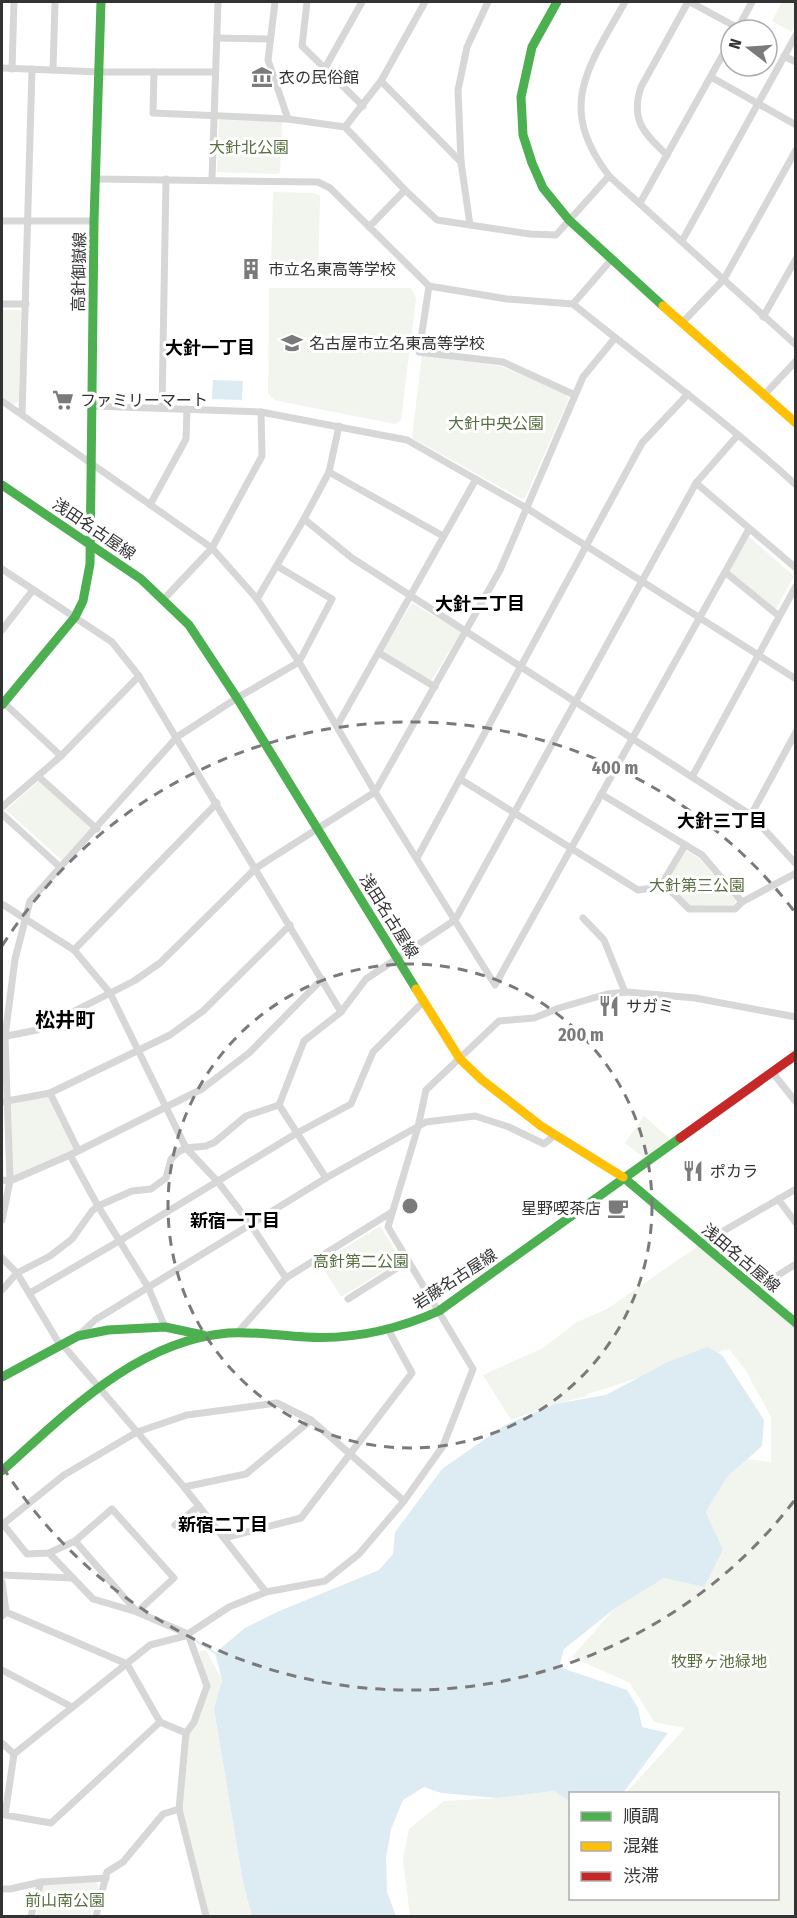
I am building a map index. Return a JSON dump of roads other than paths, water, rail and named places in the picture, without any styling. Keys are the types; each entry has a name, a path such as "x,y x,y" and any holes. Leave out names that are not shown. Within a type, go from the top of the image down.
{"main road":[{"name":"高針御嶽線","path":"2,703 75,617 83,601 90,564 94,221 101,2"},
{"path":"557,2 532,46 521,97 523,135 543,188 569,220 611,260 795,423"},
{"name":"浅田名古屋線","path":"2,485 141,579 189,625 237,698 460,1059 509,1104 626,1178 795,1323"},
{"name":"岩藤名古屋線","path":"2,1471 100,1386 151,1355 185,1341 206,1335 238,1332 342,1338 389,1331 416,1322 438,1311 795,1055"},
{"path":"2,1375 78,1336 108,1330 165,1327 206,1335"}],"street":[{"path":"12,69 14,2"},
{"path":"53,70 55,2"},
{"path":"212,180 218,2"},
{"path":"275,2 268,60 288,119"},
{"path":"307,2 302,46 363,106"},
{"path":"325,68 362,2"},
{"path":"345,128 381,81 426,2"},
{"path":"470,225 461,162 458,90 467,47 488,2"},
{"path":"625,2 587,69 582,91 581,115 585,136 594,157 609,176 795,345"},
{"path":"667,155 642,129 637,114 636,100 689,2 719,19"},
{"path":"743,18 752,2"},
{"path":"682,241 795,36"},
{"path":"217,38 270,39"},
{"path":"784,56 795,62"},
{"path":"640,203 719,62"},
{"path":"2,69 215,72"},
{"path":"22,414 32,69"},
{"path":"154,72 153,113 288,119 345,128 437,220 530,234 556,235 609,176"},
{"path":"711,77 795,125"},
{"path":"381,81 461,162"},
{"path":"682,323 723,279 795,150"},
{"path":"96,179 318,182 330,188 429,286 507,298 573,304 767,458 795,485"},
{"path":"162,408 166,179"},
{"path":"369,227 405,190"},
{"path":"2,220 94,221"},
{"path":"764,317 795,259"},
{"path":"573,304 611,260"},
{"path":"429,286 419,352 503,362 575,395"},
{"path":"2,304 26,304"},
{"path":"3,1037 37,1030 134,981 160,963 256,868 375,792 500,570 583,377 615,338"},
{"path":"764,395 795,361"},
{"path":"417,858 642,443 688,394"},
{"path":"2,401 212,548 257,599 299,662 375,792 495,985 749,529"},
{"path":"92,406 261,412 407,440 528,509 795,679"},
{"path":"150,505 186,440 187,409"},
{"path":"163,600 212,548 262,456 261,412"},
{"path":"257,599 329,472 339,426"},
{"path":"279,1105 304,1041 341,1012 366,979 455,920 696,483 738,435"},
{"path":"329,472 443,536"},
{"path":"337,726 476,479"},
{"path":"696,483 795,568"},
{"path":"304,519 352,558 410,597 751,815 795,864"},
{"path":"2,1220 10,1181 3,1037 15,959 30,902 177,737 237,698 299,662 332,599 277,566"},
{"path":"2,569 112,642 139,676 341,1012"},
{"path":"725,572 779,616"},
{"path":"692,777 795,586"},
{"path":"2,630 33,590"},
{"path":"379,653 435,687"},
{"path":"2,807 61,756 139,676"},
{"path":"2,703 61,756"},
{"path":"751,815 795,732"},
{"path":"38,776 97,829"},
{"path":"460,779 515,811 638,890 667,887 689,909 735,909 742,902 795,873"},
{"path":"601,794 702,855 742,902"},
{"path":"74,950 217,803"},
{"path":"2,814 61,867"},
{"path":"660,887 685,844"},
{"path":"2,904 74,950 110,993 140,1050 186,1148 218,1182 251,1225 286,1278"},
{"path":"583,918 604,940 625,992"},
{"path":"5,1102 50,1093 170,1035 203,1011 290,926"},
{"path":"2,1179 10,1181 70,1155 202,1089 249,1053 322,980"},
{"path":"160,1722 51,1823 5,1815 5,1790 14,1754 150,1645 188,1634 229,1607 266,1592 325,1581 359,1554 404,1501 443,1446 473,1369 388,1227 418,1127 426,1090 499,1021 534,1018 607,994 625,992 695,998 795,1017"},
{"path":"30,1293 297,1133 351,1104 374,1052 424,1001"},
{"path":"772,1072 795,1102"},
{"path":"50,1093 78,1150"},
{"path":"279,1105 326,1178"},
{"path":"2,1290 17,1273 50,1256 72,1239 98,1206 132,1191 151,1189 166,1178 171,1159 178,1152 215,1142 246,1116 279,1105"},
{"path":"78,1336 95,1320 148,1287 326,1178 426,1122 475,1116 509,1127 544,1144 555,1135"},
{"path":"70,1155 98,1206 148,1287 165,1327"},
{"path":"701,1244 795,1189"},
{"path":"778,1199 795,1223"},
{"path":"238,1332 286,1278 392,1212"},
{"path":"2,1258 17,1273 61,1344 100,1386 184,1487 266,1592"},
{"path":"348,1299 408,1261"},
{"path":"756,1289 795,1264"},
{"path":"224,1538 301,1518 412,1373 389,1331"},
{"path":"136,1612 174,1578 112,1509 75,1541 50,1553 27,1554 2,1524 64,1475 137,1432 187,1415 277,1403 311,1420 404,1501"},
{"path":"184,1487 246,1474 311,1420"},
{"path":"175,1525 199,1506"},
{"path":"75,1541 136,1612"},
{"path":"50,1553 93,1599 136,1612 188,1634 207,1686 194,1722 186,1733 179,1809 206,1917"},
{"path":"2,1575 73,1578"},
{"path":"2,1582 4,1614 127,1664 160,1722 186,1733"},
{"path":"2,1670 72,1707"},
{"path":"2,1743 14,1754"},
{"path":"96,1917 107,1872 123,1862 163,1814 179,1809"},
{"path":"2,1889 40,1882 106,1878"},
{"path":"31,1917 40,1882"}],"waterway":[{"path":"195,1640 215,1653"}],"place":[{"name":"衣の民俗館","path":"262,77"},
{"name":"市立名東高等学校","path":"251,269"},
{"name":"名古屋市立名東高等学校","path":"292,343"},
{"name":"ファミリーマート","path":"63,400"},
{"name":"サガミ","path":"609,1006"},
{"name":"ポカラ","path":"693,1171"},
{"name":"星野喫茶店","path":"618,1208"}],"district":[{"name":"大針一丁目","path":"210,348"},
{"name":"大針二丁目","path":"480,604"},
{"name":"大針三丁目","path":"722,821"},
{"name":"松井町","path":"65,1020"},
{"name":"新宿一丁目","path":"235,1221"},
{"name":"新宿二丁目","path":"223,1525"}],"park label":[{"name":"大針北公園","path":"249,147"},
{"name":"大針中央公園","path":"496,423"},
{"name":"大針第三公園","path":"697,885"},
{"name":"高針第二公園","path":"361,1261"},
{"name":"牧野ヶ池緑地","path":"719,1661"},
{"name":"前山南公園","path":"65,1900"}]}
